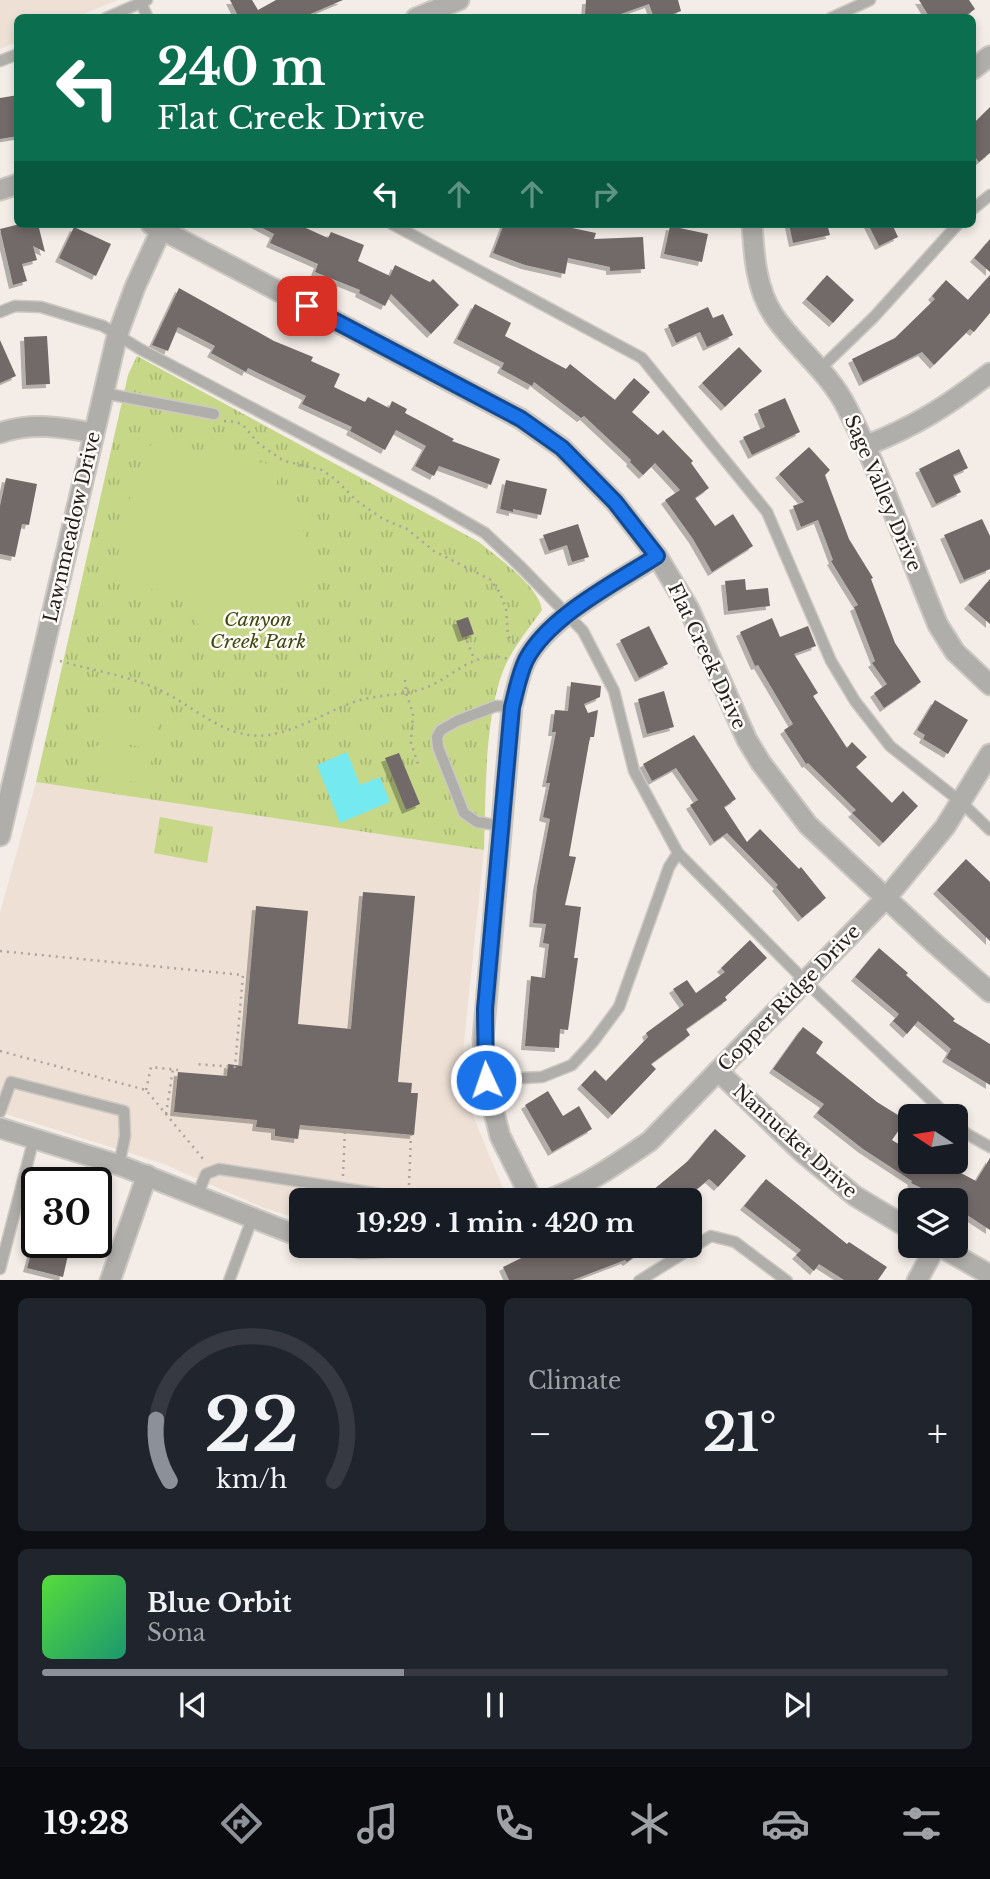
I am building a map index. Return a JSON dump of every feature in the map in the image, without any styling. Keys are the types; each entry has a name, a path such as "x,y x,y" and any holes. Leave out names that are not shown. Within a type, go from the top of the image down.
{"street":[{"path":"425,14 459,0"},
{"path":"976,67 990,56"},
{"name":"Lawnmeadow Drive","path":"0,836 117,336 158,228"},
{"name":"Flat Creek Drive","path":"163,228 521,419 562,448 615,502 657,556 689,609 747,740 808,825 990,992"},
{"name":"Sage Valley Drive","path":"752,228 755,266 773,315 821,368 846,406 939,625 956,652 990,685"},
{"path":"865,446 904,431 943,409 990,373"},
{"path":"0,433 28,426 63,427 93,433"},
{"path":"526,1188 500,1136 486,1080 485,1009 512,707 525,662 546,632 657,556"},
{"name":"Copper Ridge Drive","path":"576,1188 611,1168 650,1140 887,897 928,850 990,754"},
{"name":"Nantucket Drive","path":"718,1071 803,1153 855,1196 898,1222"},
{"path":"0,1128 147,1175 289,1233"},
{"path":"110,1280 147,1175"},
{"path":"917,1280 930,1258"},
{"path":"959,1258 990,1275"}],"lane":[{"path":"840,14 870,0"},
{"path":"115,14 144,1"},
{"path":"976,207 990,195"},
{"path":"399,228 642,358 767,512 831,661 855,701 890,746 961,802 990,830"},
{"path":"821,368 874,317 954,228"},
{"path":"0,312 15,306 41,307 99,324 485,533 583,631 614,691 634,771 678,853 805,981 934,1104"},
{"path":"103,393 214,414"},
{"path":"502,826 477,822 464,813 438,747 437,737 440,730 457,721 496,706 512,707"},
{"path":"486,1080 542,1077 572,1065 593,1042 619,1007 668,867 678,853"},
{"path":"0,1112 11,1082 124,1111 125,1136 119,1165"},
{"path":"968,1135 990,1147"},
{"path":"0,1269 34,1138"},
{"path":"197,1196 206,1174 219,1169 342,1188"},
{"path":"229,1280 252,1219"},
{"path":"639,1280 711,1236 735,1242 787,1280"}],"path":[{"path":"225,422 243,425 259,444 284,461 322,470 357,501 383,519 408,529 434,551 491,580 506,609 508,636 518,646"},
{"path":"467,641 475,661"},
{"path":"59,661 150,686 235,733 265,737 290,730 359,700 432,685 475,661 491,656 511,660"},
{"path":"405,680 413,713 411,743 419,767"},
{"path":"0,951 243,975 235,1068 195,1064"},
{"path":"0,1051 146,1090 204,1160"},
{"path":"146,1090 150,1067 176,1069 166,1114"},
{"path":"343,1176 345,1129"},
{"path":"409,1188 411,1135"}],"shaded area":[{"path":"0,0 118,0 83,14 14,14 14,43 0,49"},
{"path":"36,782 484,850 463,1052 472,1113 503,1188 289,1188 289,1215 264,1208 164,1164 0,1112 0,913"}],"green space":[{"name":"Canyon Creek Park","path":"137,356 479,542 533,591 542,610 506,664 494,706 486,780 484,850 36,782 128,375"},
{"path":"156,442 279,466 274,504 288,498 326,579 205,638 181,591 159,593 115,569 132,489 137,488 146,449"},
{"path":"101,711 159,723 154,750 96,737"},
{"path":"94,745 152,758 146,785 88,772"},
{"path":"160,817 213,827 207,863 154,853"}],"water":[{"path":"347,752 360,785 380,777 390,802 340,823 317,765"}],"building":[{"path":"230,0 252,0 258,10 276,0 343,0 310,14 237,14"},
{"path":"586,0 678,0 681,11 673,14 653,14 649,4 621,14 585,14"},
{"path":"919,0 969,0 975,9 968,14 928,14"},
{"path":"14,96 14,137 0,139 0,98"},
{"path":"990,107 990,153 979,162 976,158 976,121"},
{"path":"14,226 14,228 39,228 45,252 33,246 37,260 22,264 27,281 13,285 0,229"},
{"path":"74,228 111,244 96,276 59,258"},
{"path":"263,228 306,228 328,238 331,232 364,245 358,261 390,276 395,265 430,282 433,279 459,305 431,334 391,294 385,306 359,293 360,290 315,272 318,264 270,243 274,234"},
{"path":"502,228 572,228 596,233 594,239 643,237 645,269 610,271 610,267 568,258 565,274 525,265 493,253"},
{"path":"670,228 708,234 702,262 664,254"},
{"path":"790,228 828,228 830,235 793,243"},
{"path":"870,228 894,228 898,237 879,246"},
{"path":"990,239 990,272 974,258"},
{"path":"827,275 854,300 833,323 806,299"},
{"path":"990,275 990,313 974,332 970,329 934,365 922,352 863,382 852,359 895,338 935,299 932,296 946,280 968,300"},
{"path":"179,288 274,341 313,357 311,361 340,374 334,387 365,402 368,397 389,408 392,401 407,409 405,413 454,439 452,441 500,459 491,485 439,466 434,476 415,466 426,446 396,430 385,450 350,431 352,427 302,404 306,396 248,368 246,372 211,353 215,346 178,327 168,351 152,345"},
{"path":"475,304 511,323 505,336 566,369 570,364 615,400 634,378 650,392 632,412 658,435 663,430 693,461 691,463 709,488 695,498 715,526 733,514 753,546 712,572 693,539 665,500 680,490 655,463 643,475 631,460 584,416 581,418 534,382 532,386 501,369 504,363 457,339"},
{"path":"708,307 713,318 723,314 733,335 707,347 700,332 676,343 668,325"},
{"path":"47,336 50,384 26,385 24,337"},
{"path":"0,340 16,376 0,383"},
{"path":"739,347 762,371 725,407 702,383"},
{"path":"785,398 800,432 752,455 743,437 765,427 758,410"},
{"path":"809,447 830,470 825,475 849,539 873,578 871,579 895,643 921,682 884,708 874,693 887,684 872,663 875,661 854,607 858,605 831,561 833,560 818,520 801,527 793,506 804,502 779,474"},
{"path":"959,449 968,468 953,475 961,492 936,504 919,469"},
{"path":"6,478 37,484 29,525 22,524 15,557 0,554 0,506"},
{"path":"506,480 547,489 541,515 500,509"},
{"path":"982,519 990,536 990,569 964,580 944,535"},
{"path":"578,524 589,557 572,562 567,545 549,551 543,535"},
{"path":"745,579 746,590 768,588 770,606 728,611 725,581"},
{"path":"990,579 990,624 968,605"},
{"path":"468,617 474,634 462,638 456,621"},
{"path":"772,618 780,637 808,626 816,646 794,654 818,693 813,696 847,748 852,742 867,757 856,767 892,803 903,791 918,806 883,843 852,813 856,810 806,764 784,730 793,724 758,665 755,666 740,632"},
{"path":"649,626 668,664 639,678 620,640"},
{"path":"571,682 601,686 600,697 584,704 588,713 598,710 594,737 590,737 569,856 576,857 565,905 581,907 574,958 578,958 568,1030 560,1029 559,1048 525,1046 531,976 545,978 549,944 543,943 546,924 533,923 550,819 543,817 550,783 546,783 556,732 552,732 555,710 568,711"},
{"path":"664,691 674,727 647,734 638,699"},
{"path":"935,700 968,720 948,754 923,739 925,735 917,730"},
{"path":"694,735 736,799 724,807 747,842 760,829 799,869 801,867 826,898 802,918 776,887 778,885 727,833 714,842 690,805 698,800 676,768 652,781 643,764"},
{"path":"399,753 420,804 406,810 385,758"},
{"path":"966,859 990,882 990,941 937,890"},
{"path":"363,892 415,896 398,1082 412,1083 411,1093 418,1093 414,1135 300,1125 298,1139 275,1136 275,1129 256,1127 257,1120 174,1112 178,1072 227,1076 228,1064 242,1066 256,906 308,911 298,1024 351,1029"},
{"path":"750,940 767,958 725,997 727,1000 686,1029 690,1035 651,1064 656,1069 612,1115 581,1085 595,1070 606,1081 648,1037 646,1033 684,1005 673,989 687,980 696,993 725,972 721,968"},
{"path":"879,948 955,1019 953,1021 990,1044 990,1085 946,1058 951,1049 918,1021 907,1034 893,1021 899,1014 855,977"},
{"path":"803,1027 823,1042 816,1053 877,1102 898,1115 898,1131 892,1140 898,1144 898,1172 817,1113 824,1104 773,1069"},
{"path":"548,1091 563,1116 579,1106 592,1129 552,1152 525,1105"},
{"path":"715,1129 746,1156 718,1187 709,1179 698,1188 655,1188 688,1161"},
{"path":"990,1158 990,1230 968,1216 968,1188 921,1188 911,1183 912,1181 901,1174 963,1174 976,1181"},
{"path":"766,1179 847,1244 849,1242 887,1267 878,1280 844,1280 819,1264 814,1271 796,1255 801,1250 744,1206"},
{"path":"30,1258 67,1258 63,1277 27,1268"},
{"path":"521,1258 632,1258 573,1280 509,1280 503,1267"}],"route":[{"path":"307,306 521,419 562,448 615,502 657,556 596,595 546,632 525,662 512,707 485,1009 486,1080"}]}
